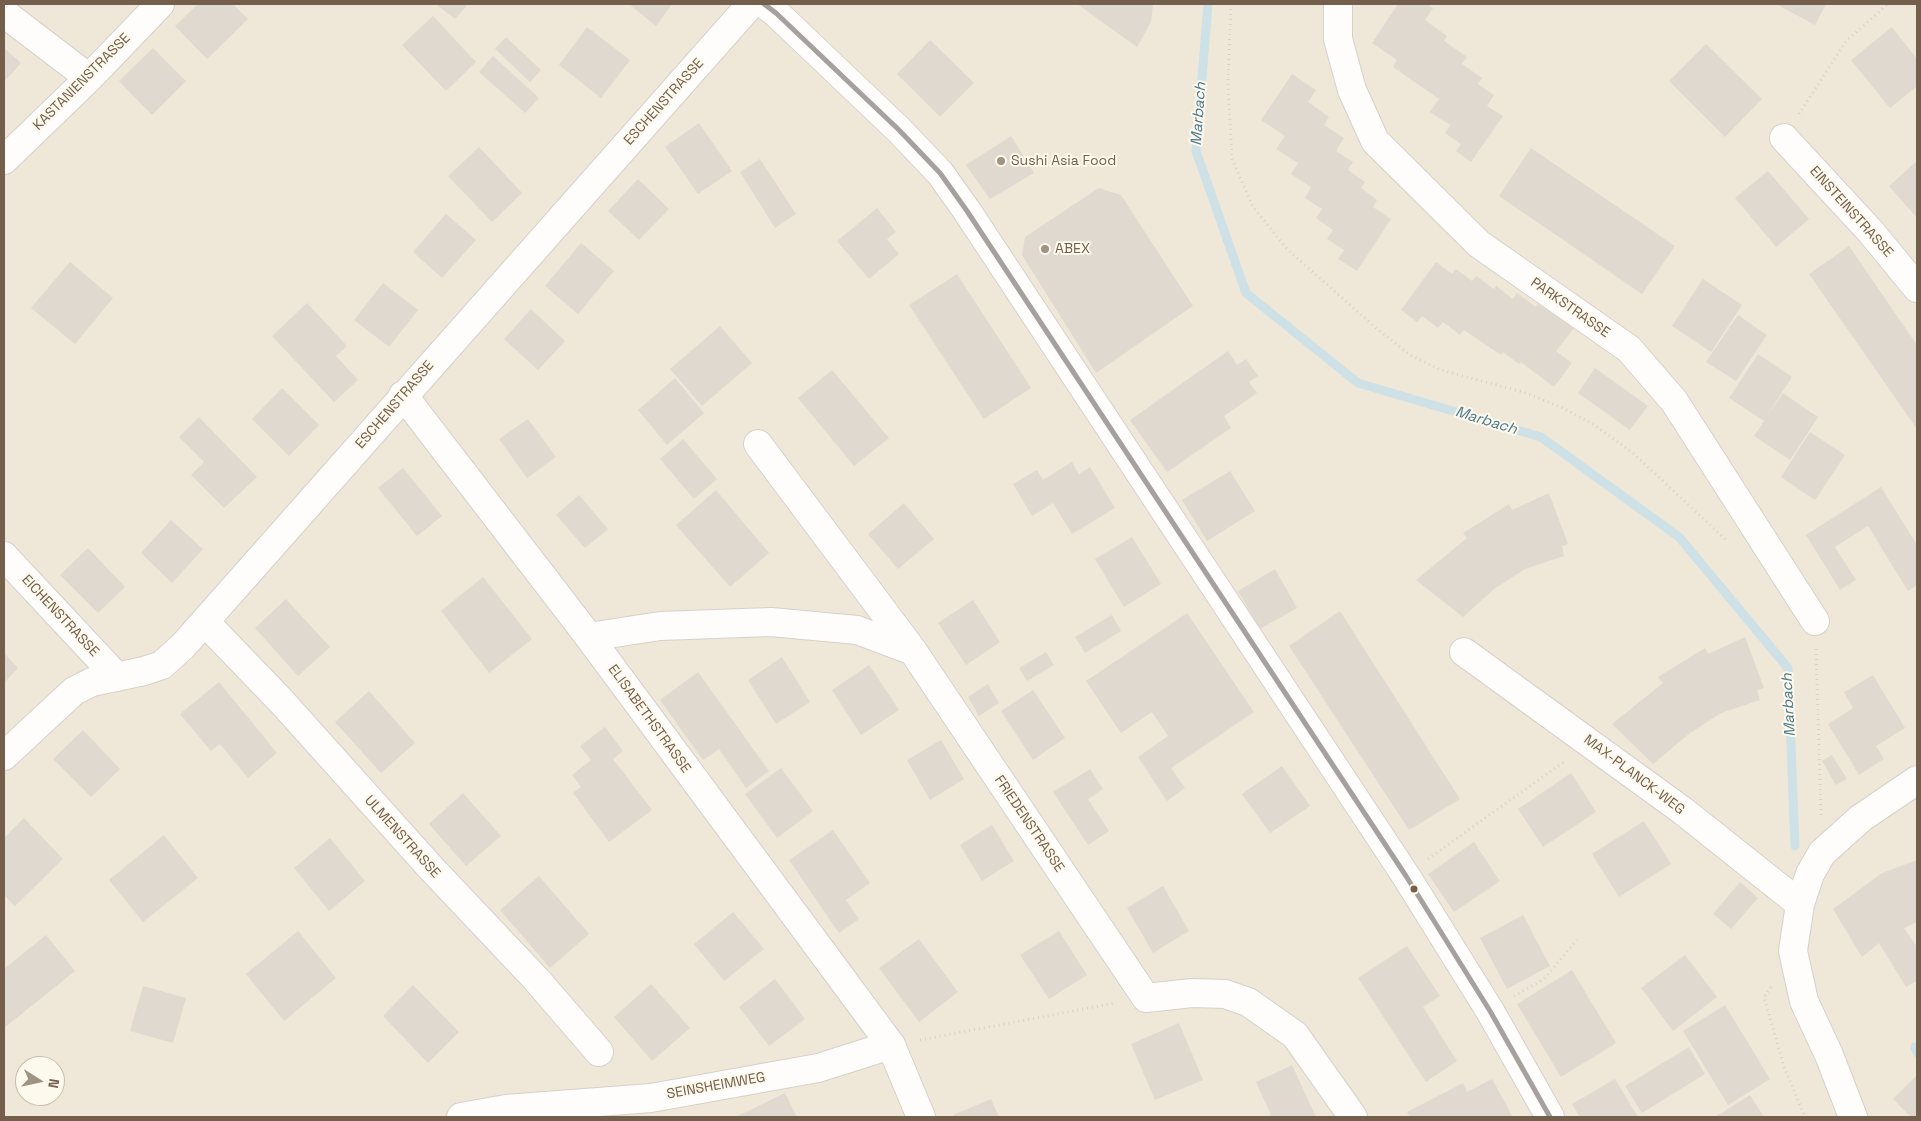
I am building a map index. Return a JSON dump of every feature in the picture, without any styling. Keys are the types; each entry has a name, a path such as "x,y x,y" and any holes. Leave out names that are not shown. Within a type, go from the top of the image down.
{"street":[{"name":"KASTANIENSTRASSE","path":"4,160 89,78 160,4"},
{"name":"PARKSTRASSE","path":"1338,4 1338,39 1352,90 1375,140 1479,244 1629,349 1674,401 1815,621"},
{"path":"769,6 899,130 940,173 1406,876 1490,1011 1550,1117"},
{"name":"ESCHENSTRASSE","path":"4,756 74,691 92,682 162,665 205,622 403,395 769,6"},
{"path":"4,13 89,78"},
{"name":"EINSTEINSTRASSE","path":"1784,138 1871,232 1917,288"},
{"name":"ELISABETHSTRASSE","path":"403,395 589,637 891,1045"},
{"name":"FRIEDENSTRASSE","path":"758,444 913,651 1146,998"},
{"name":"EICHENSTRASSE","path":"4,556 117,677"},
{"name":"ULMENSTRASSE","path":"205,622 282,702 431,868 536,979 599,1052"},
{"path":"589,637 660,626 771,622 857,630 913,651"},
{"name":"MAX-PLANCK-WEG","path":"1464,652 1683,811 1800,904"},
{"path":"1853,1117 1829,1055 1804,1001 1793,951 1800,904 1810,874 1822,853 1861,818 1917,780"},
{"path":"1146,998 1192,994 1225,994 1248,1002 1295,1036 1353,1117"},
{"path":"891,1045 921,1117"},
{"name":"SEINSHEIMWEG","path":"461,1117 506,1109 651,1098 818,1068 891,1045"}],"path":[{"path":"1231,4 1228,82 1232,159 1253,207 1288,249 1376,328 1410,355 1441,370 1526,393 1562,408 1592,424 1633,453 1731,545"},
{"path":"1784,138 1846,41 1888,4"},
{"path":"1815,621 1822,853"},
{"path":"1406,876 1590,742"},
{"path":"1490,1011 1544,979 1577,940"},
{"path":"1793,951 1764,997 1784,1068 1805,1117"},
{"path":"891,1045 1146,998"}],"shaded area":[{"path":"4,4 1917,4 1917,1117 4,1117"}],"building":[{"path":"198,4 233,4 248,19 207,59 175,26"},
{"path":"436,4 468,4 455,19"},
{"path":"629,4 672,4 656,26"},
{"path":"1077,4 1153,4 1151,22 1137,47"},
{"path":"1398,4 1428,4 1433,8 1425,20 1447,36 1444,41 1467,57 1462,64 1482,78 1478,84 1494,95 1487,106 1503,116 1471,162 1456,151 1461,144 1445,133 1450,125 1430,112 1439,99 1393,67 1397,60 1372,43"},
{"path":"1776,4 1826,4 1815,25"},
{"path":"433,16 476,62 446,91 402,45"},
{"path":"587,27 630,60 601,98 559,65"},
{"path":"1892,27 1917,59 1917,86 1890,108 1851,60"},
{"path":"506,37 541,70 530,82 495,49"},
{"path":"930,40 974,83 940,117 897,74"},
{"path":"1706,44 1762,99 1725,137 1669,81"},
{"path":"4,48 21,63 4,82"},
{"path":"153,48 186,81 152,115 119,81"},
{"path":"493,56 539,98 525,113 479,72"},
{"path":"1292,74 1316,90 1308,102 1329,117 1324,125 1344,138 1336,151 1353,162 1348,170 1365,182 1361,188 1377,200 1373,207 1391,219 1357,271 1338,259 1344,250 1327,239 1333,230 1316,218 1322,209 1305,198 1311,187 1291,174 1298,163 1276,149 1285,136 1261,120"},
{"path":"699,123 732,171 698,194 665,147"},
{"path":"1011,136 1034,173 990,199 966,165"},
{"path":"479,147 522,193 492,222 448,176"},
{"path":"1531,148 1675,246 1642,294 1499,196"},
{"path":"760,159 796,214 775,228 740,172"},
{"path":"1917,161 1917,218 1889,186"},
{"path":"1768,171 1809,219 1776,247 1735,198"},
{"path":"638,179 669,209 639,240 608,211"},
{"path":"1099,188 1121,195 1193,306 1096,373 1022,255 1025,237"},
{"path":"877,208 896,232 887,239 899,254 869,279 837,241"},
{"path":"446,214 476,240 442,278 413,252"},
{"path":"581,243 614,271 578,314 545,286"},
{"path":"1849,246 1917,345 1917,429 1809,274"},
{"path":"70,262 113,298 75,344 31,308"},
{"path":"1436,262 1452,274 1456,269 1472,281 1476,276 1494,289 1496,286 1513,299 1517,293 1536,307 1538,304 1574,328 1556,351 1572,363 1554,387 1521,362 1519,364 1503,352 1501,355 1464,330 1460,335 1443,322 1438,328 1422,316 1417,322 1401,310"},
{"path":"957,274 1031,388 984,419 909,305"},
{"path":"1703,279 1742,305 1711,352 1672,326"},
{"path":"383,283 418,310 389,347 354,320"},
{"path":"307,303 347,346 336,356 358,380 334,402 272,336"},
{"path":"531,309 565,341 538,370 504,339"},
{"path":"1738,315 1767,335 1736,381 1706,362"},
{"path":"720,326 752,363 702,406 670,369"},
{"path":"1228,351 1237,365 1246,359 1258,376 1249,382 1257,393 1224,416 1231,428 1167,472 1130,420"},
{"path":"1758,354 1792,377 1766,417 1783,393 1818,417 1790,460 1754,436 1764,421 1729,398"},
{"path":"1595,368 1648,406 1630,430 1578,393"},
{"path":"832,370 889,438 854,466 798,398"},
{"path":"675,378 704,413 667,445 638,410"},
{"path":"282,388 319,425 289,456 252,419"},
{"path":"199,417 257,477 224,508 191,475 204,462 179,437"},
{"path":"528,419 556,457 527,478 499,439"},
{"path":"1810,432 1845,455 1815,500 1781,477"},
{"path":"683,439 717,479 694,499 660,459"},
{"path":"1072,462 1079,474 1090,467 1115,508 1072,534 1053,503 1032,516 1013,484 1037,470 1043,480"},
{"path":"403,468 442,516 417,536 378,488"},
{"path":"1230,471 1255,511 1207,541 1182,500"},
{"path":"1881,487 1917,545 1917,585 1908,591 1868,526 1835,547 1856,580 1840,590 1806,535"},
{"path":"716,490 769,553 730,587 676,525"},
{"path":"1549,493 1568,544 1562,546 1564,556 1525,569 1494,589 1463,617 1416,580 1467,538 1463,533 1509,504 1512,510"},
{"path":"579,495 608,529 585,548 556,515"},
{"path":"904,503 934,539 898,569 868,534"},
{"path":"171,520 203,549 172,583 141,553"},
{"path":"1132,537 1161,584 1124,607 1095,559"},
{"path":"88,548 125,587 98,613 60,575"},
{"path":"1275,569 1297,608 1260,629 1238,591"},
{"path":"483,577 532,639 489,673 441,611"},
{"path":"286,599 330,647 298,676 255,628"},
{"path":"973,600 1000,642 966,665 938,623"},
{"path":"1340,611 1460,799 1409,830 1289,646"},
{"path":"1187,613 1254,712 1171,768 1185,788 1167,801 1138,757 1168,736 1152,712 1121,733 1086,681"},
{"path":"1112,615 1121,631 1085,653 1075,637"},
{"path":"1745,637 1764,688 1757,690 1760,700 1721,713 1690,733 1653,764 1612,724 1663,683 1658,677 1705,648 1708,654"},
{"path":"1046,652 1054,665 1027,681 1019,668"},
{"path":"4,653 18,668 4,683"},
{"path":"782,657 810,702 776,724 748,680"},
{"path":"869,665 899,710 861,735 832,690"},
{"path":"698,672 769,771 746,788 719,749 703,760 660,700"},
{"path":"1873,675 1905,728 1876,746 1884,759 1859,775 1828,724 1853,708 1844,692"},
{"path":"219,682 277,753 248,778 220,744 211,751 180,714"},
{"path":"988,684 999,703 979,716 968,697"},
{"path":"1033,690 1065,738 1033,760 1001,711"},
{"path":"369,691 415,743 381,773 335,722"},
{"path":"605,727 623,751 613,759 652,810 609,842 573,793 581,787 572,775 591,760 580,746"},
{"path":"83,730 120,769 91,797 53,759"},
{"path":"941,740 964,779 930,800 907,760"},
{"path":"1832,755 1847,779 1836,785 1822,761"},
{"path":"1282,766 1310,806 1270,833 1242,794"},
{"path":"781,768 813,811 777,838 745,794"},
{"path":"1090,769 1103,789 1088,799 1109,831 1088,845 1053,792"},
{"path":"1571,773 1596,812 1543,847 1518,809"},
{"path":"463,793 501,836 466,866 429,824"},
{"path":"24,818 63,859 15,906 4,895 4,838"},
{"path":"1644,821 1671,864 1619,897 1592,854"},
{"path":"992,825 1014,861 982,881 960,845"},
{"path":"833,830 870,883 846,900 859,919 839,933 789,860"},
{"path":"164,835 198,878 143,922 109,880"},
{"path":"330,838 365,881 329,911 294,868"},
{"path":"1474,842 1500,881 1454,912 1428,874"},
{"path":"1917,860 1917,922 1904,928 1917,947 1917,981 1906,987 1879,943 1862,957 1833,909 1882,873"},
{"path":"539,876 589,934 550,968 500,910"},
{"path":"1740,882 1758,898 1731,929 1713,914"},
{"path":"1163,886 1189,931 1153,953 1127,908"},
{"path":"733,912 764,949 724,981 694,944"},
{"path":"1523,915 1550,966 1507,989 1480,938"},
{"path":"298,931 336,978 284,1021 246,974"},
{"path":"1059,931 1087,975 1049,999 1020,955"},
{"path":"46,935 75,971 4,1028 4,969"},
{"path":"919,939 958,992 919,1022 879,968"},
{"path":"1407,946 1440,996 1423,1007 1457,1061 1426,1082 1358,978"},
{"path":"1685,955 1717,997 1673,1031 1641,988"},
{"path":"1572,970 1616,1043 1561,1077 1517,1004"},
{"path":"775,979 805,1019 769,1046 739,1007"},
{"path":"651,984 690,1028 652,1061 614,1017"},
{"path":"413,985 459,1032 428,1063 383,1016"},
{"path":"143,986 186,998 173,1043 130,1031"},
{"path":"1725,1005 1770,1079 1728,1105 1683,1031"},
{"path":"1179,1023 1203,1080 1155,1100 1131,1044"},
{"path":"1689,1047 1705,1074 1642,1113 1625,1086"},
{"path":"1292,1065 1316,1117 1266,1117 1271,1115 1256,1082"},
{"path":"1917,1075 1917,1117 1911,1117 1893,1099"},
{"path":"1492,1079 1513,1117 1410,1117 1407,1112 1463,1083 1467,1092"},
{"path":"1615,1079 1638,1117 1580,1117 1572,1104"},
{"path":"785,1093 797,1117 734,1117 746,1112"},
{"path":"1750,1095 1764,1117 1715,1117"},
{"path":"991,1099 999,1117 954,1117 953,1115"}],"waterway":[{"name":"Marbach","path":"1208,4 1196,151 1246,293 1358,383 1541,437 1679,537 1788,668 1795,846"},
{"name":"Marbach","path":"1915,1047 1917,1053"}],"transit line":[{"path":"764,4 776,13 899,130 940,173 967,211 1406,876 1490,1011 1550,1117"}],"place":[{"name":"Sushi Asia Food","path":"1001,161"},
{"name":"ABEX","path":"1045,249"}]}
